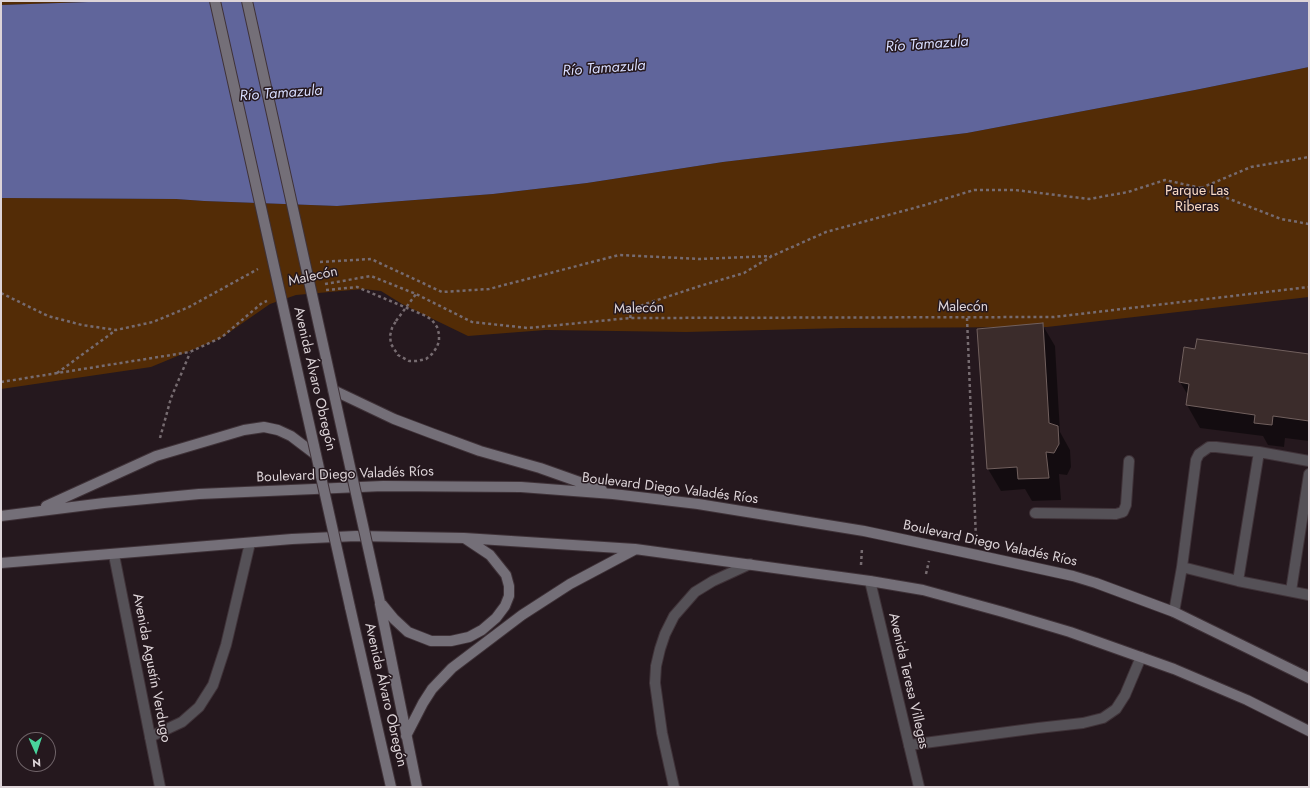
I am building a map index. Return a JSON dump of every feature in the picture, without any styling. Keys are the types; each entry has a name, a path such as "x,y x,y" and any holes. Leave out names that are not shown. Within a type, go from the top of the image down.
{"main road":[{"name":"Avenida Álvaro Obregón","path":"214,1 391,787"},
{"name":"Avenida Álvaro Obregón","path":"247,1 380,602 417,787"},
{"path":"333,390 394,419 431,433 480,451 540,468 613,494"},
{"path":"36,511 156,456 244,430 264,428 285,432 316,455"},
{"name":"Boulevard Diego Valadés Ríos","path":"1,516 104,503 199,494 383,486 521,488 613,494 698,504 864,531 977,554 1073,576 1174,612 1309,678"},
{"path":"1,563 356,536 464,538 635,549 859,579 923,590 1063,630 1142,657 1247,700 1309,731"},
{"path":"380,602 394,619 408,632 431,641 452,641 469,637 482,630 496,618 505,606 509,596 509,586 506,575 490,555 464,538"},
{"path":"406,736 429,694 452,668 481,645 540,603 570,584 635,549"}],"street":[{"path":"1174,612 1198,454 1210,447 1259,452 1309,461"},
{"path":"1238,581 1259,452"},
{"path":"1035,514 1116,514 1122,512 1126,505 1129,461"},
{"path":"1291,591 1309,474"},
{"path":"150,737 182,722 199,707 213,686 226,645 250,543"},
{"name":"Avenida Agustín Verdugo","path":"114,555 160,787"},
{"path":"674,787 662,733 655,683 656,666 665,634 674,616 695,592 750,564"},
{"path":"1182,567 1238,581 1309,595"},
{"name":"Avenida Teresa Villegas","path":"870,581 919,787"},
{"path":"909,745 1083,723 1103,718 1116,709 1125,695 1142,657"}],"path":[{"path":"1201,188 1251,167 1309,157"},
{"path":"630,318 632,310 645,304 744,273 772,256 826,232 925,206 974,190 1015,190 1089,199 1128,192 1165,180 1201,188 1281,219 1309,224"},
{"path":"317,262 371,259 442,292 489,289 619,255 700,258 772,256"},
{"path":"1,292 48,316 82,325 116,330 153,322 189,307 263,266"},
{"name":"Malecón","path":"321,285 371,276 416,294 472,322 528,328 630,318 1054,317 1309,287"},
{"path":"312,292 357,287 426,316 432,320 437,327 439,334 437,347 426,359 409,361 398,355 391,344 390,336 396,321 416,294"},
{"path":"1,382 190,352 222,337 262,303 268,300"},
{"path":"967,318 977,554"},
{"path":"56,374 116,330"},
{"path":"156,456 171,398 190,352"},
{"path":"859,579 864,531"},
{"path":"923,590 932,545"}],"green space":[{"path":"1,1 117,1 1,5"},
{"name":"Parque Las Riberas","path":"1309,67 1309,297 1047,327 844,328 686,332 545,330 468,336 402,304 381,291 363,289 296,295 270,304 221,338 151,367 1,389 1,198 176,199 337,206 493,194 587,183 723,162 967,133"}],"water":[{"name":"Río Tamazula","path":"117,1 1309,1 1309,67 967,133 723,162 587,183 493,194 337,206 176,199 1,198 1,5"}],"building":[{"path":"1043,323 1049,423 1058,426 1059,444 1054,453 1046,452 1049,478 1018,479 1017,467 987,469 977,329"},
{"path":"1197,339 1309,354 1309,421 1273,416 1272,425 1254,423 1255,415 1186,405 1189,384 1179,382 1184,347 1195,349"}]}
